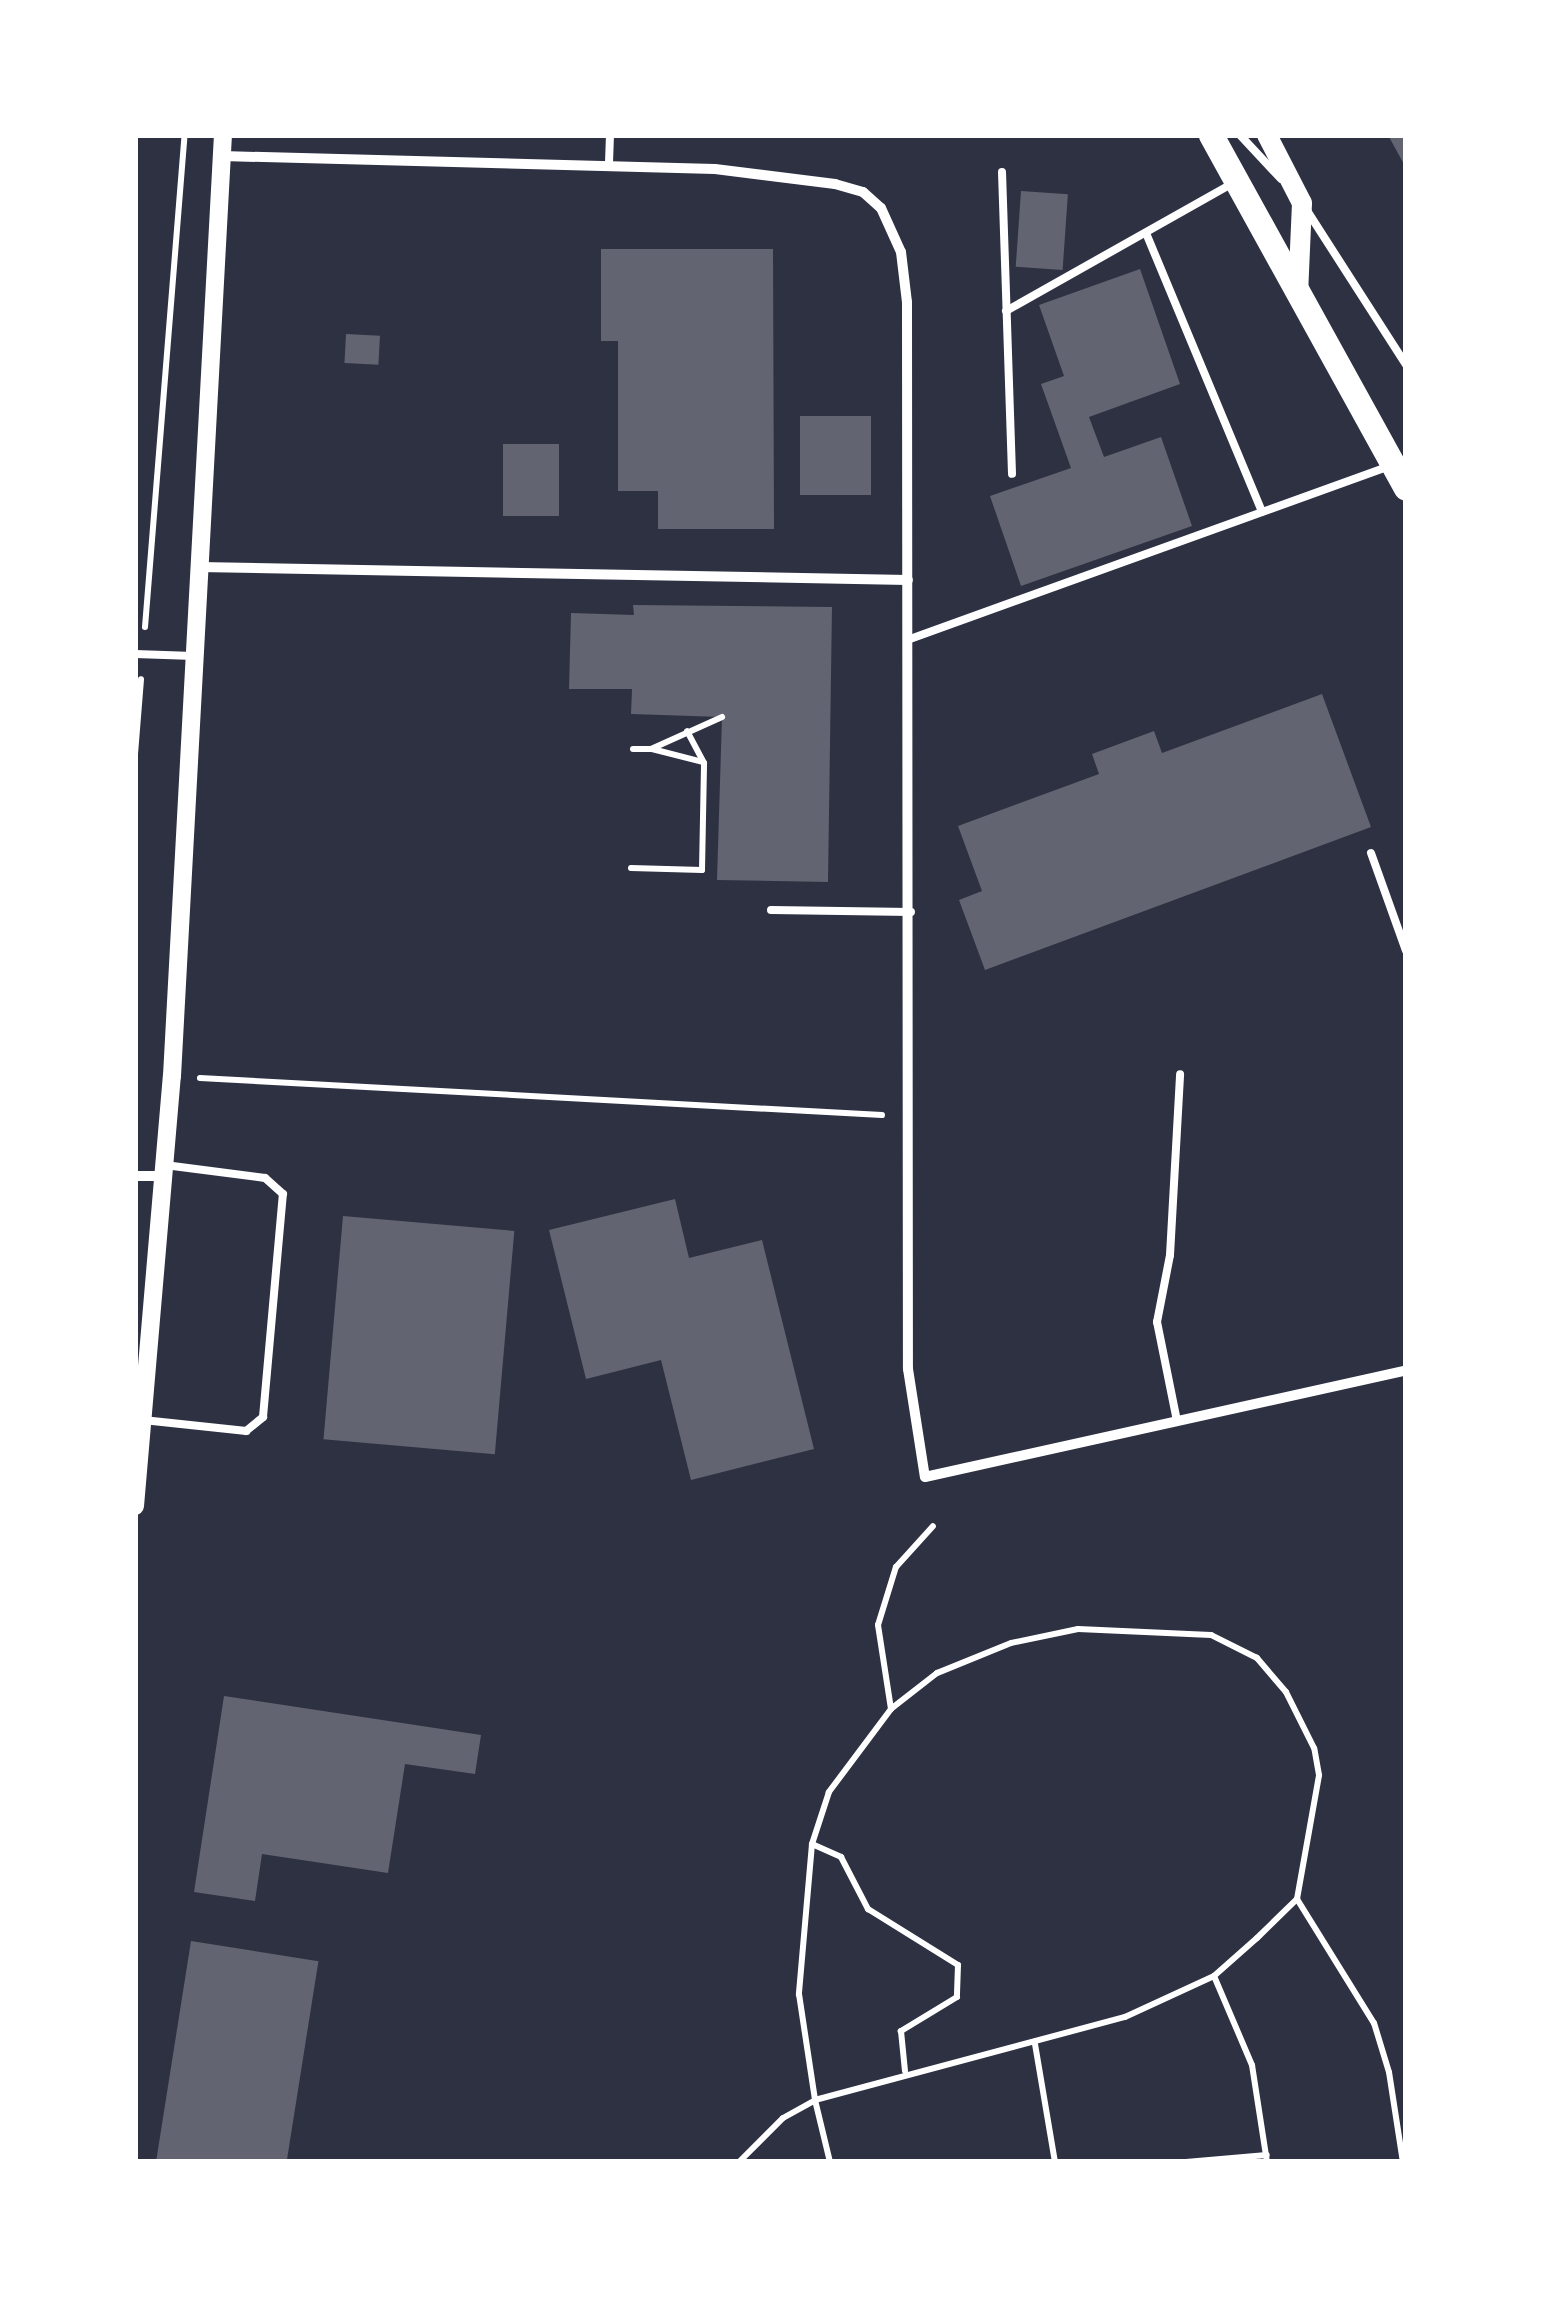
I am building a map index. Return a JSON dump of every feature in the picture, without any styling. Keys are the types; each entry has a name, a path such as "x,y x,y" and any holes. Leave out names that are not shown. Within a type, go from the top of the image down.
{"main road":[{"path":"1211,135 1297,300 1406,488"},
{"path":"1266,135 1302,202 1297,300"}],"street":[{"path":"135,1506 164,1170 224,135"},
{"path":"222,156 608,163 835,184 863,192 882,208 902,252 907,302 908,1369 926,1477 1406,1370"},
{"path":"198,566 908,580"},
{"path":"135,1176 164,1170"}],"lane":[{"path":"608,163 610,135"},
{"path":"1240,135 1302,202 1406,365"},
{"path":"1002,172 1012,474"},
{"path":"1006,311 1235,181"},
{"path":"1146,233 1262,512"},
{"path":"910,639 1393,465"},
{"path":"139,654 194,656"},
{"path":"1371,853 1406,951"},
{"path":"771,910 910,912"},
{"path":"1177,1421 1157,1322 1170,1255 1180,1074"},
{"path":"143,1420 246,1431 264,1418 280,1231 282,1194 265,1178 164,1170"}],"path":[{"path":"135,754 139,654 185,135"},
{"path":"650,749 722,716"},
{"path":"631,868 702,870 704,763 687,731"},
{"path":"633,749 650,749 704,763"},
{"path":"206,1078 908,1117"},
{"path":"891,1709 878,1625 896,1567 934,1526"},
{"path":"739,2162 783,2118 815,2100 905,2071 1035,2044 1125,2017 1214,1976 1297,1899 1312,1840 1319,1775 1314,1748 1286,1692 1257,1658 1211,1635 1078,1628 1011,1643 937,1674 891,1709 829,1792 812,1844 799,1994 815,2100 830,2162"},
{"path":"812,1844 840,1857 868,1909 958,1965 957,1997 901,2031 905,2071"},
{"path":"1297,1899 1374,2024 1390,2072 1403,2162"},
{"path":"1186,2162 1267,2158 1252,2066 1214,1976"},
{"path":"1035,2044 1055,2162"}],"building":[{"path":"1388,135 1406,135 1406,168"},
{"path":"1021,191 1068,194 1063,270 1016,267"},
{"path":"601,249 773,249 774,529 658,529 658,491 618,491 618,341 601,341"},
{"path":"1140,269 1180,384 1089,417 1104,457 1161,437 1192,526 1021,586 990,496 1071,468 1041,384 1064,376 1039,305"},
{"path":"346,334 380,336 378,365 344,363"},
{"path":"800,416 871,416 871,495 800,495"},
{"path":"503,444 559,444 559,516 503,516"},
{"path":"633,605 832,607 828,882 717,880 722,717 631,714 632,689 569,689 571,613 634,615"},
{"path":"1322,694 1371,827 985,970 959,900 982,891 958,826 1099,774 1092,754 1154,731 1162,753"},
{"path":"675,1199 689,1258 762,1240 814,1449 691,1480 661,1360 586,1379 549,1230"},
{"path":"343,1216 514,1231 495,1454 323,1439"},
{"path":"224,1696 481,1735 475,1774 405,1764 388,1873 262,1854 255,1901 194,1892"},
{"path":"191,1941 318,1961 287,2162 156,2162"}]}
